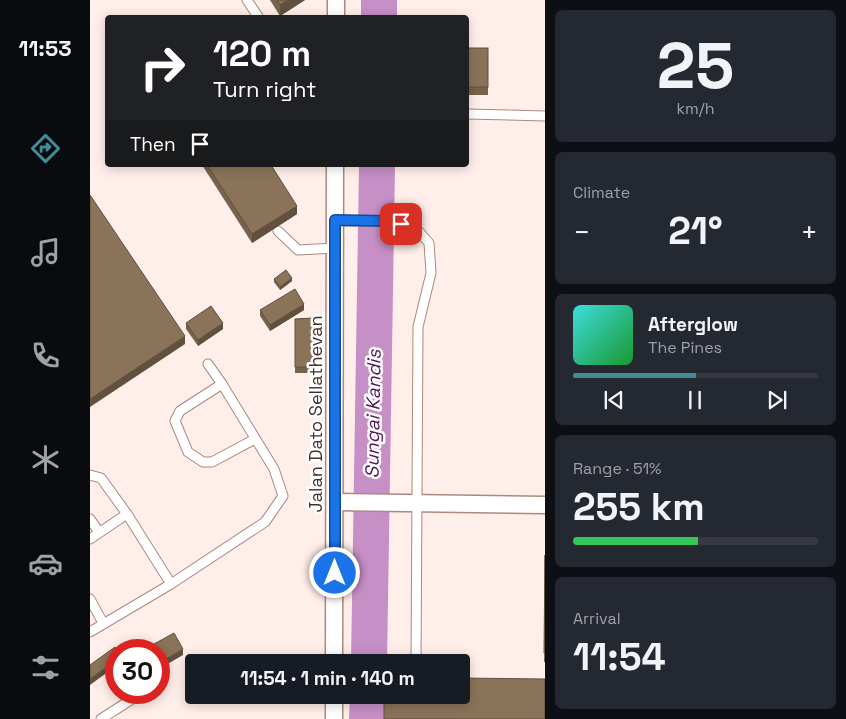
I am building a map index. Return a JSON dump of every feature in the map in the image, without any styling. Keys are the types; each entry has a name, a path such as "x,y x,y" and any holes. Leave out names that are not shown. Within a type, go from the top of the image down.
{"street":[{"path":"336,0 336,15"},
{"name":"Jalan Dato Sellathevan","path":"334,654 336,502 335,167"},
{"path":"336,502 545,505"},
{"path":"334,704 334,719"}],"lane":[{"path":"247,0 257,15"},
{"path":"469,114 545,116"},
{"path":"335,220 384,221 415,227 429,243 432,273 418,327 416,654"},
{"path":"278,231 298,250 334,248"},
{"path":"90,632 171,584 265,522 283,496 274,469 208,364"},
{"path":"222,384 180,411 175,421 188,452 203,462 212,462 255,439"},
{"path":"90,475 101,478 127,514 171,584"},
{"path":"90,539 127,514"},
{"path":"90,519 99,532"},
{"path":"90,599 103,623"},
{"path":"101,719 124,704"}],"building":[{"path":"277,0 288,0 280,5"},
{"path":"469,48 488,48 488,87 469,87"},
{"path":"208,167 272,167 297,206 252,234"},
{"path":"90,195 185,336 90,399"},
{"path":"286,270 292,278 280,287 274,279"},
{"path":"295,289 304,304 270,325 260,310"},
{"path":"211,306 223,323 198,340 186,323"},
{"path":"313,318 313,367 295,367 295,319"},
{"path":"545,555 545,653 544,653"},
{"path":"174,633 183,649 170,657 170,639 163,639"},
{"path":"105,654 105,668 90,679 90,665"},
{"path":"470,678 545,679 545,719 384,719 384,704 470,704"}],"waterway":[{"name":"Sungai Kandis","path":"379,0 379,15"},
{"name":"Sungai Kandis","path":"369,654 377,167"},
{"name":"Sungai Kandis","path":"367,719 368,704"}],"route":[{"path":"335,573 335,220 388,221 401,224"}]}
